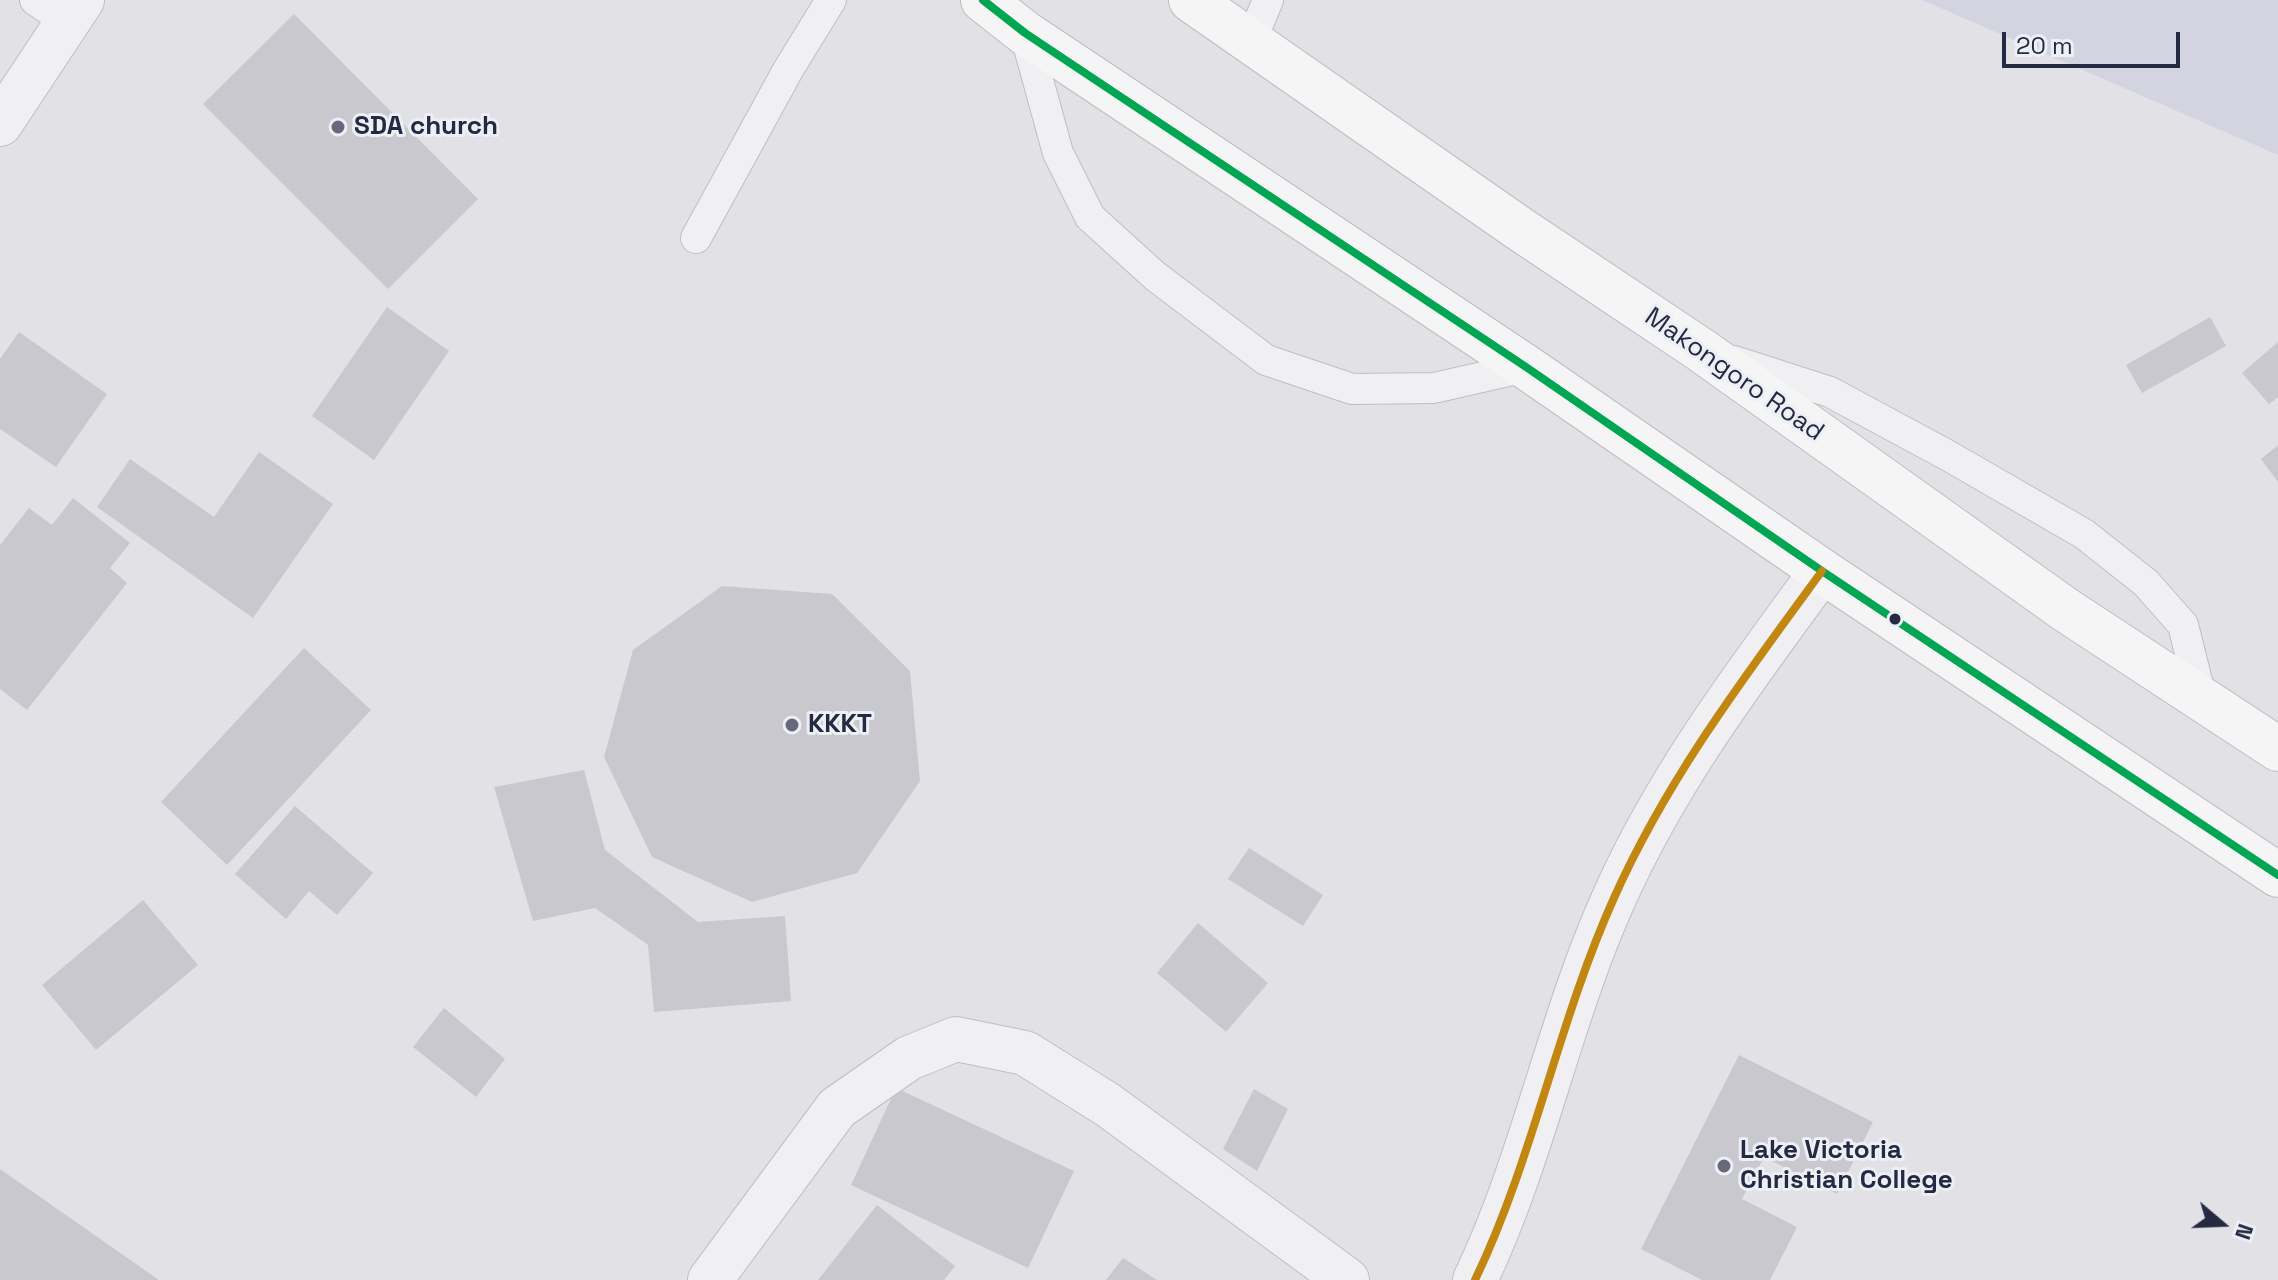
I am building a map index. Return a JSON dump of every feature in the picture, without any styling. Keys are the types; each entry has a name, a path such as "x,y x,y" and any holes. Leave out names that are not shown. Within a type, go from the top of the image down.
{"main road":[{"path":"983,0 1025,33 2278,875"},
{"name":"Makongoro Road","path":"1191,0 1520,229 1701,350 2066,610 2278,749"}],"street":[{"path":"0,124 61,7"},
{"path":"1475,1280 1500,1229 1575,997 1613,899 1663,801 1711,723 1822,571"},
{"path":"710,1280 837,1108 909,1058 956,1039 1025,1053 1108,1105 1347,1280"}],"lane":[{"path":"696,238 788,70 831,0"},
{"path":"1251,41 1268,0"},
{"path":"1025,33 1058,153 1090,217 1155,276 1266,360 1352,389 1434,388 1526,367"},
{"path":"1701,350 1830,392 2084,534 2146,583 2183,625 2202,701"}],"shaded area":[{"path":"1922,0 2278,0 2278,155"}],"building":[{"path":"294,14 478,199 388,289 203,104"},
{"path":"387,307 449,351 374,460 312,416"},
{"path":"2210,317 2226,346 2142,393 2126,365"},
{"path":"19,332 107,394 56,467 0,429 0,359"},
{"path":"2278,342 2278,397 2269,404 2242,373"},
{"path":"2278,445 2278,482 2261,459"},
{"path":"259,452 333,504 253,618 97,507 130,459 214,517"},
{"path":"73,498 130,543 110,568 127,583 27,710 0,689 0,545 29,508 52,525"},
{"path":"722,586 832,594 910,671 920,781 857,873 752,902 652,857 604,757 633,650"},
{"path":"304,648 371,710 227,865 161,802"},
{"path":"584,770 605,850 698,922 785,916 791,1001 654,1012 648,945 595,908 533,921 494,787"},
{"path":"295,806 373,873 337,915 309,891 286,919 235,874"},
{"path":"1249,848 1323,895 1303,926 1228,879"},
{"path":"143,900 198,965 96,1050 42,985"},
{"path":"1198,923 1268,983 1226,1032 1157,973"},
{"path":"444,1008 505,1059 476,1097 413,1047"},
{"path":"1739,1055 1873,1122 1837,1194 1764,1157 1742,1199 1797,1227 1770,1280 1702,1280 1641,1249"},
{"path":"896,1088 1074,1171 1028,1268 851,1185"},
{"path":"1254,1089 1288,1109 1257,1171 1223,1149"},
{"path":"0,1169 159,1280 0,1280"},
{"path":"877,1205 955,1266 944,1280 818,1280"},
{"path":"1123,1258 1157,1280 1106,1280"}],"transit line":[{"path":"983,0 1025,33 2278,875"},
{"path":"1475,1280 1514,1186 1594,945 1635,854 1709,729 1822,571"}],"place":[{"name":"SDA church","path":"338,127"},
{"name":"KKKT","path":"792,725"},
{"name":"Lake Victoria Christian College","path":"1724,1166"}]}
